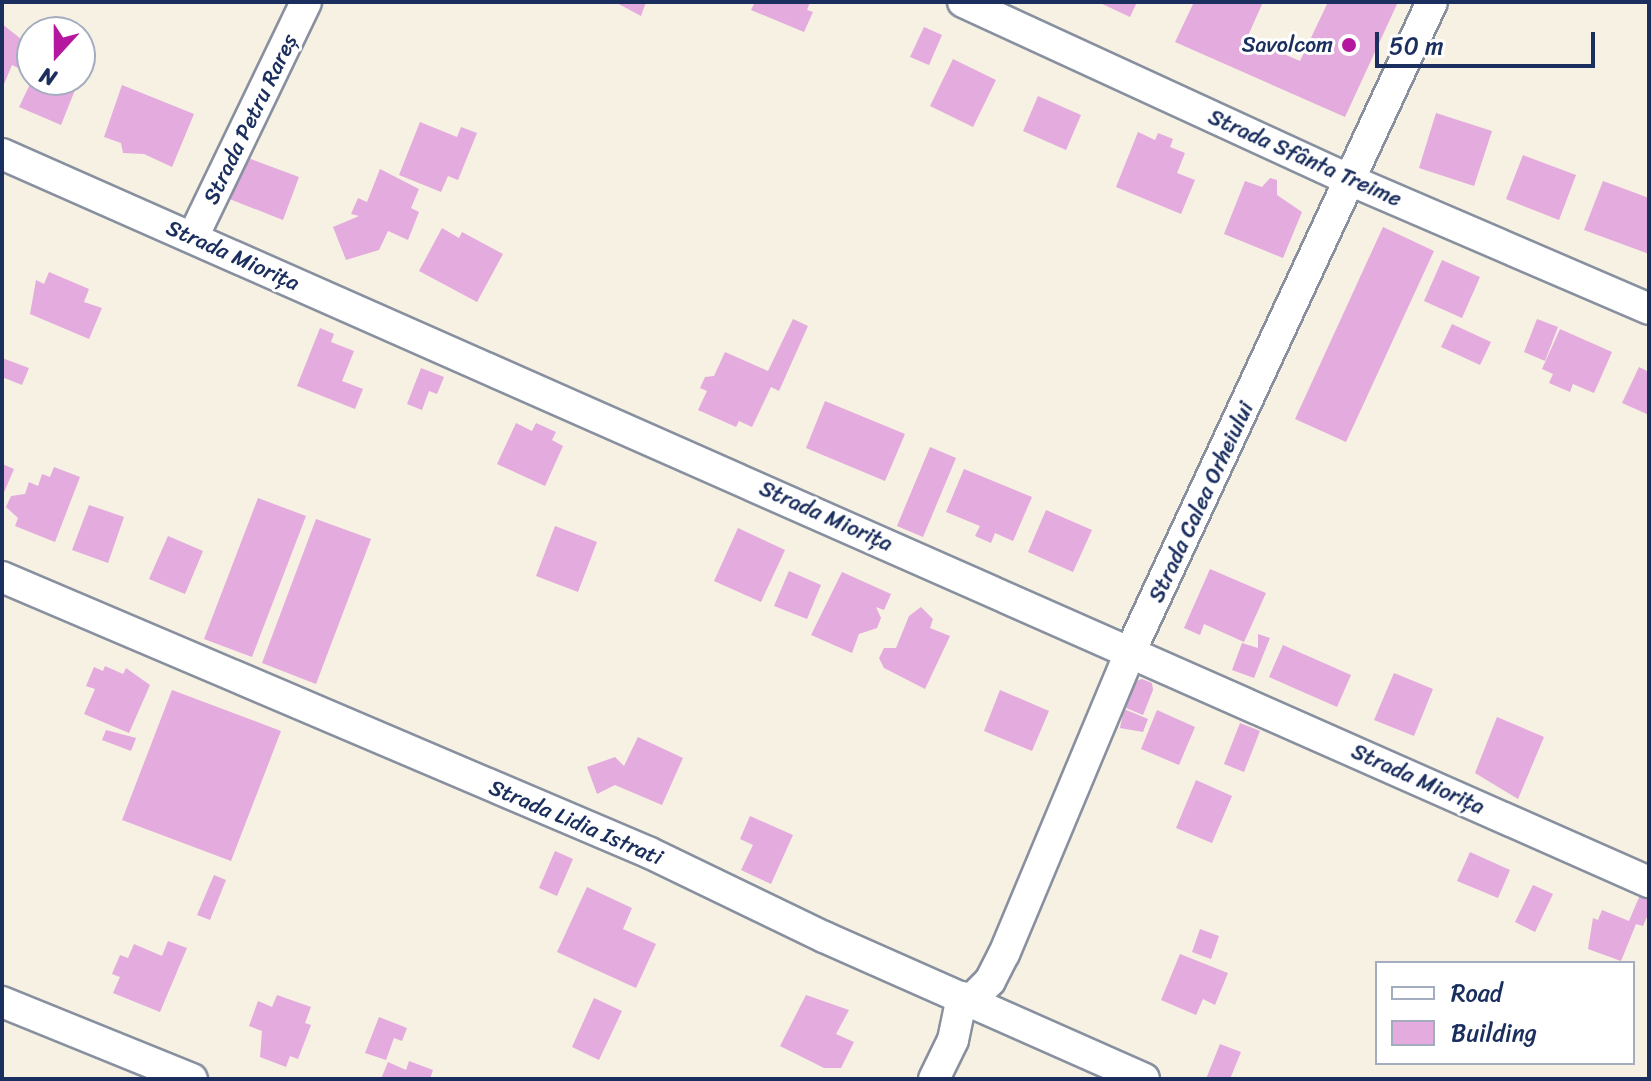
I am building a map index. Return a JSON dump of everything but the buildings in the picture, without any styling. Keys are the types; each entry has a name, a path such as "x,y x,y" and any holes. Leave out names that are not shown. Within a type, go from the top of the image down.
{"street":[{"name":"Strada Petru Rareș","path":"193,237 306,2"},
{"name":"Strada Sfânta Treime","path":"963,2 1352,181 1649,309"},
{"name":"Strada Calea Orheiului","path":"934,1079 953,1040 966,999 990,981 1004,954 1131,650 1352,181 1432,2"},
{"name":"Strada Miorița","path":"2,154 1131,650 1649,882"},
{"name":"Strada Lidia Istrati","path":"2,577 650,853 1144,1079"},
{"path":"2,1002 192,1079"}],"place":[{"name":"Savolcom","path":"1349,45"}]}
